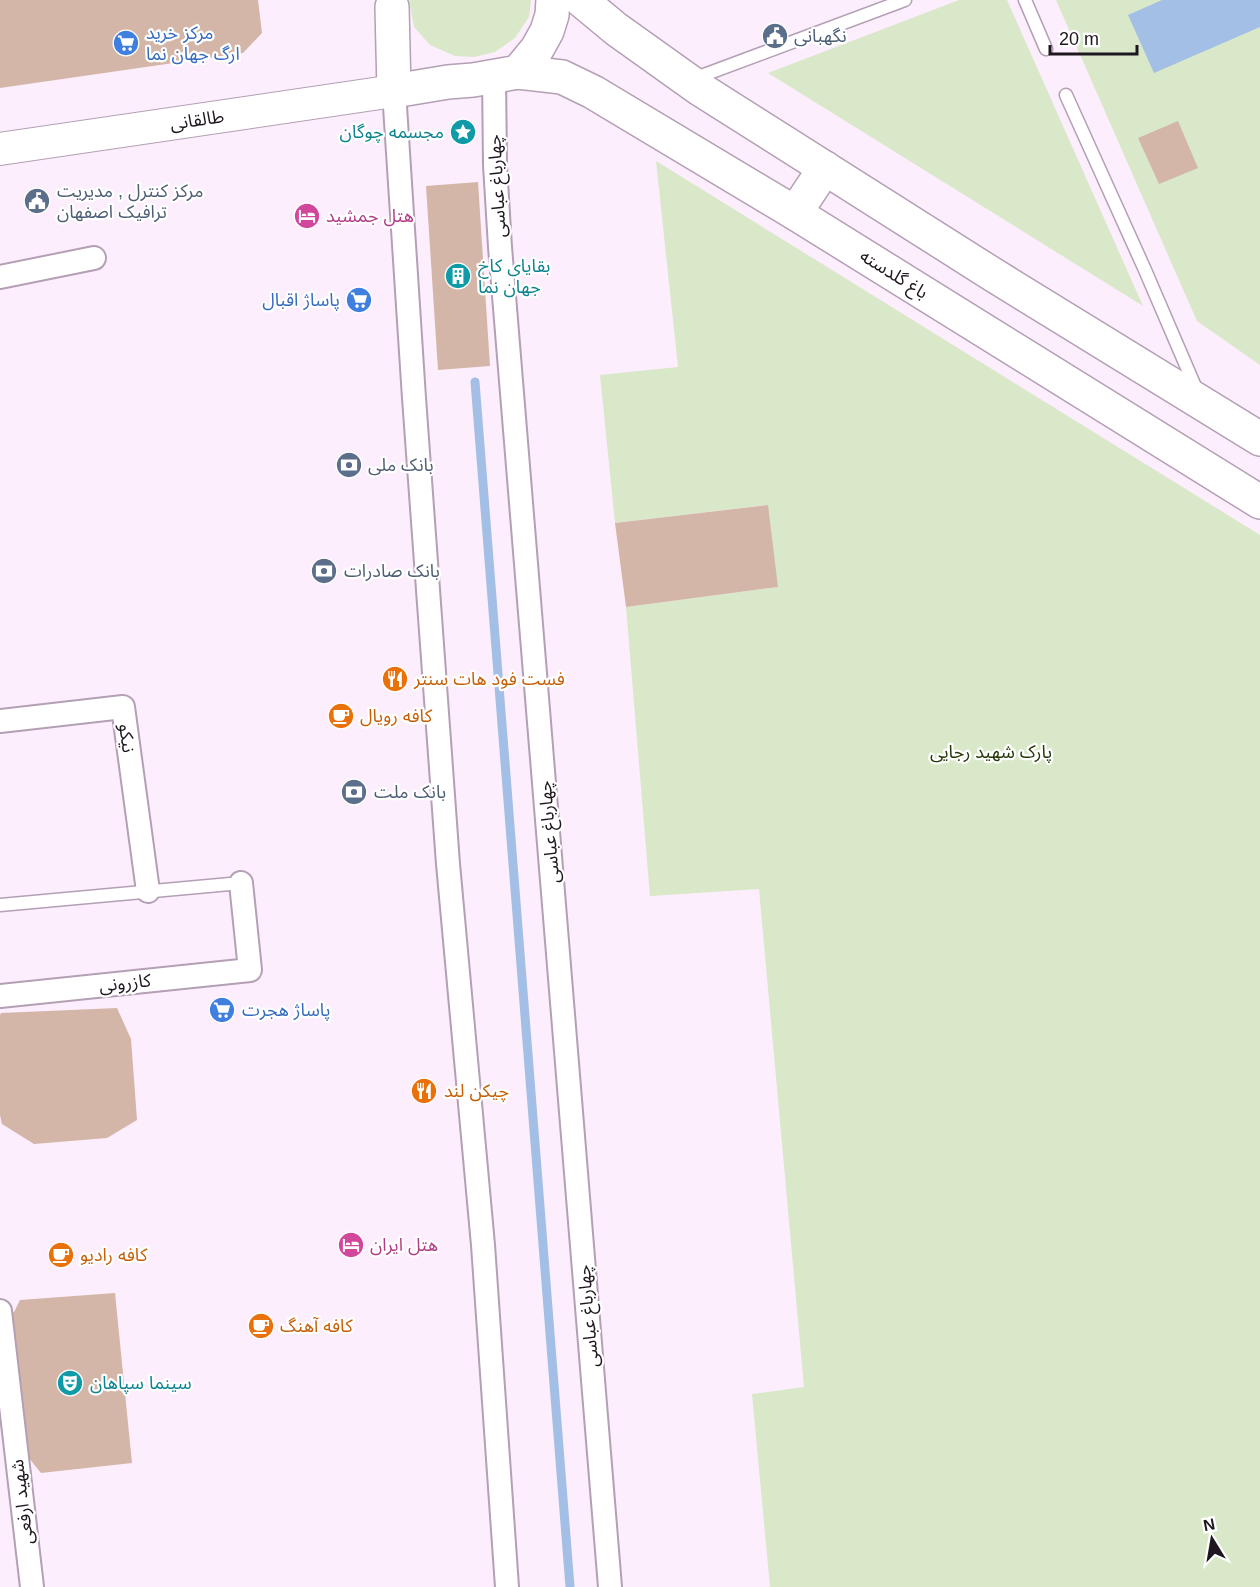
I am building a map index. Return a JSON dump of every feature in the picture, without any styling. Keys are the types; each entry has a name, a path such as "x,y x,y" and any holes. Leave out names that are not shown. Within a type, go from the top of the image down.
{"main road":[{"path":"506,74 537,49 547,31 552,15 553,0"},
{"path":"581,0 616,29 700,89 1002,280 1260,439"},
{"path":"392,3 405,43 416,58 448,82"},
{"path":"392,3 394,91"},
{"name":"باغ گلدسته","path":"394,91 506,74 562,77 593,92 795,213 1260,502"},
{"name":"طالقانی","path":"0,149 394,91"},
{"path":"795,213 825,168"}],"street":[{"name":"چهارباغ عباسی","path":"506,74 495,165 500,247 610,1587"},
{"path":"394,91 447,853 483,1245 507,1587"},
{"path":"0,277 94,258"},
{"name":"نیکو","path":"0,721 123,707 148,891"},
{"name":"کازرونی","path":"0,996 250,970 241,883"},
{"name":"شهید ارفعی","path":"0,1311 9,1466 32,1587"}],"lane":[{"path":"688,80 905,0"},
{"path":"1025,0 1046,49"},
{"path":"1066,94 1202,404"},
{"path":"0,905 241,883"}],"green space":[{"path":"409,0 531,0 529,17 515,38 495,52 475,57 455,56 430,45 414,27"},
{"path":"959,0 1007,0 1143,306 768,73"},
{"path":"1056,0 1260,0 1260,365 1197,321"},
{"name":"پارک شهید رجایی","path":"656,161 1260,535 1260,1587 770,1587 752,1394 804,1387 759,889 650,896 626,607 777,587 767,505 615,523 600,375 678,367"}],"water":[{"path":"1162,0 1260,0 1260,27 1154,73 1128,15"}],"building":[{"name":"مرکز خرید ارگ جهان نما","path":"0,0 258,0 262,33 243,53 0,88"},
{"path":"1178,121 1198,168 1159,184 1138,138"},
{"name":"بقایای کاخ جهان نما","path":"478,182 490,366 438,370 426,186"},
{"path":"768,505 778,587 626,607 615,523"},
{"path":"117,1008 131,1039 137,1120 107,1138 34,1144 2,1124 0,1115 1,1013"},
{"name":"سینما سپاهان","path":"115,1293 132,1463 41,1473 24,1452 9,1314 14,1312 20,1300"}],"waterway":[{"path":"475,382 570,1587"}],"place":[{"name":"نگهبانی","path":"775,36"},
{"name":"مرکز خرید ارگ جهان نما","path":"126,43"},
{"name":"مجسمه چوگان","path":"463,132"},
{"name":"مرکز کنترل , مدیریت ترافیک اصفهان","path":"37,201"},
{"name":"هتل جمشید","path":"307,216"},
{"name":"بقایای کاخ جهان نما","path":"458,276"},
{"name":"پاساژ اقبال","path":"359,300"},
{"name":"بانک ملی","path":"349,465"},
{"name":"بانک صادرات","path":"324,571"},
{"name":"فست فود هات سنتر","path":"395,679"},
{"name":"کافه رویال","path":"341,716"},
{"name":"بانک ملت","path":"354,792"},
{"name":"پاساژ هجرت","path":"222,1010"},
{"name":"چیکن لند","path":"424,1091"},
{"name":"هتل ایران","path":"351,1245"},
{"name":"کافه رادیو","path":"61,1255"},
{"name":"کافه آهنگ","path":"261,1326"},
{"name":"سینما سپاهان","path":"70,1383"}]}
